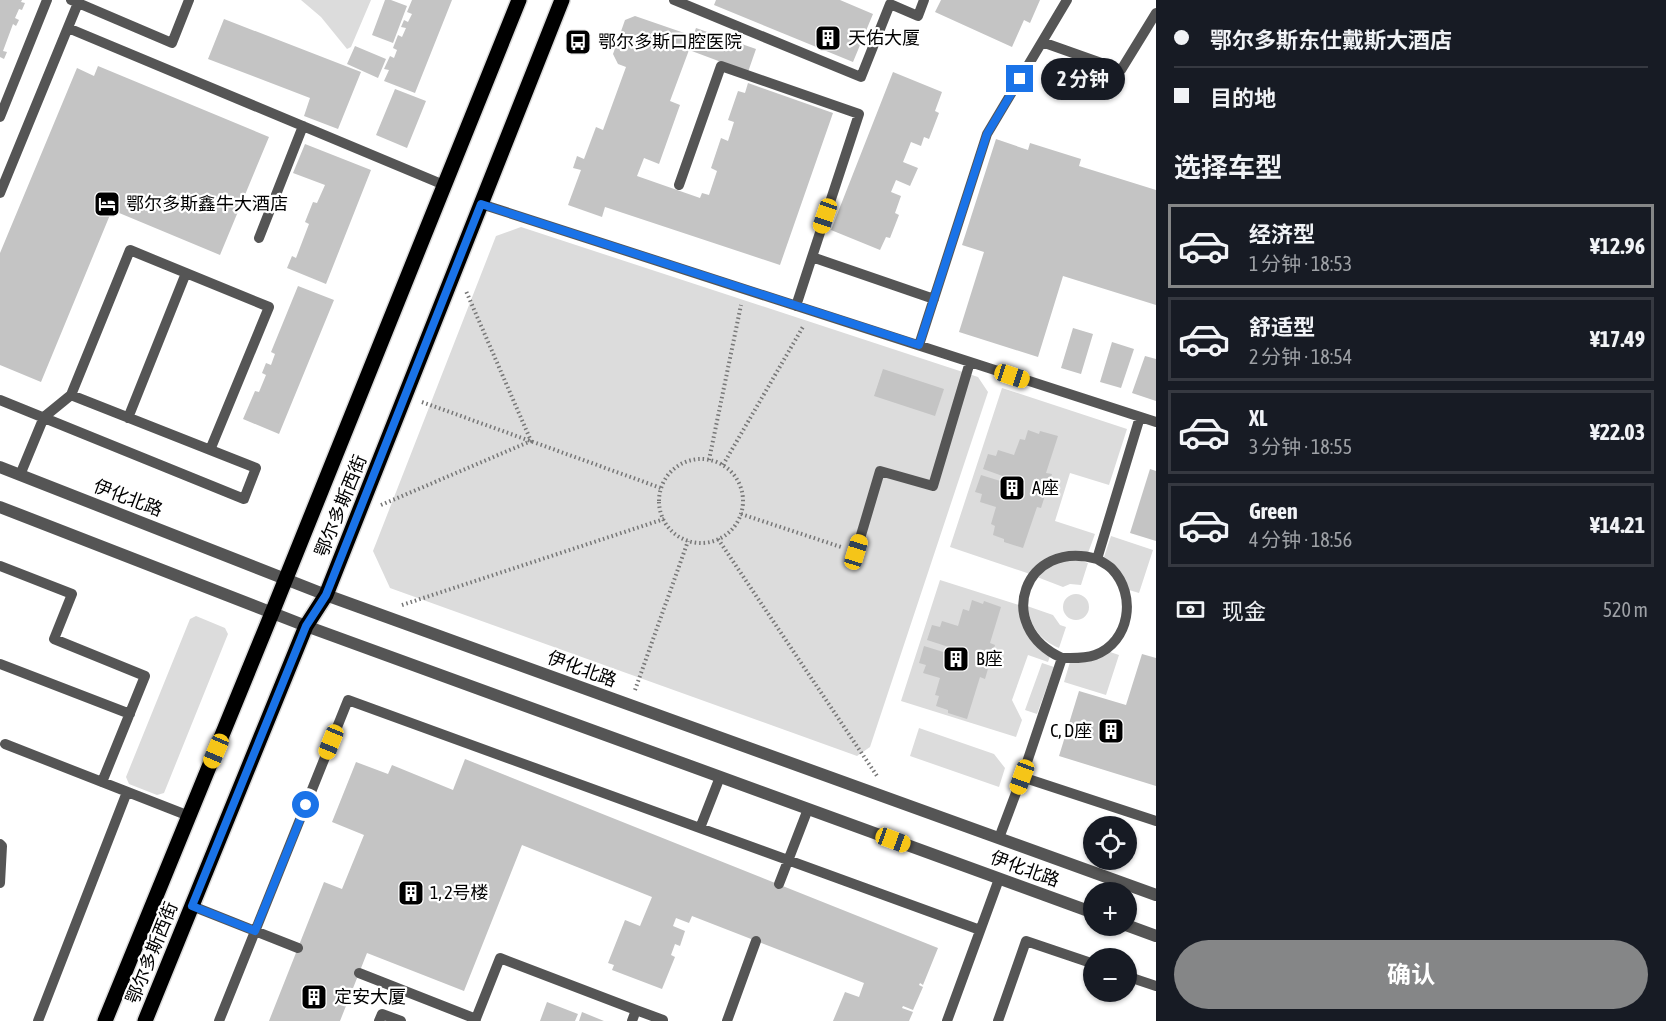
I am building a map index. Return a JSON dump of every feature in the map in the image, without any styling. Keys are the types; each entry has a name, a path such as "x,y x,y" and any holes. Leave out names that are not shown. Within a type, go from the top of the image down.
{"main road":[{"name":"鄂尔多斯西街","path":"105,1021 519,0"},
{"name":"鄂尔多斯西街","path":"145,1021 306,626 326,595 562,0"}],"street":[{"name":"伊化北路","path":"0,467 326,595 1156,895"},
{"name":"伊化北路","path":"0,507 306,626 1083,909"},
{"path":"1137,929 1156,936"}],"lane":[{"path":"0,117 47,0"},
{"path":"0,193 68,28 74,2 172,43 189,0"},
{"path":"674,0 861,77 890,4 918,16 924,0"},
{"path":"919,345 987,134 1067,0"},
{"path":"1042,42 1121,70 1156,13"},
{"path":"68,28 444,185"},
{"path":"679,185 721,66 860,114 796,306"},
{"path":"259,238 303,126"},
{"path":"481,204 1156,422"},
{"path":"20,475 44,417 71,395 130,250 269,307 210,450"},
{"path":"812,257 934,299"},
{"path":"128,418 186,273"},
{"path":"856,552 880,471 933,486 970,362"},
{"path":"0,400 244,499 255,468 71,395"},
{"path":"1097,559 1140,417"},
{"path":"1083,555 1097,559 1112,568 1122,583 1127,599 1127,616 1121,633 1110,646 1096,655 1079,659 1062,657 1047,651 1034,639 1026,624 1023,608 1025,591 1032,577 1043,565 1056,558 1083,555"},
{"path":"0,566 72,594 54,639 145,676 102,782"},
{"path":"999,838 1062,657"},
{"path":"0,664 130,714"},
{"path":"219,1021 348,700 980,930"},
{"path":"5,744 189,816"},
{"path":"700,828 720,777"},
{"path":"1022,777 1156,821"},
{"path":"38,1021 127,792"},
{"path":"779,884 808,809"},
{"path":"0,844 2,846 0,883"},
{"path":"947,1021 999,879"},
{"path":"192,906 298,948"},
{"path":"998,1021 1026,940 1083,960"},
{"path":"727,1021 756,941"},
{"path":"359,973 475,1020 500,958 664,1021"},
{"path":"1137,980 1156,986"},
{"path":"632,1021 636,1010"},
{"path":"379,1021 382,1014 400,1021"}],"path":[{"path":"456,268 531,441"},
{"path":"709,460 744,289"},
{"path":"723,465 812,311"},
{"path":"405,396 661,488"},
{"path":"358,514 531,441"},
{"path":"697,459 723,465 734,474 741,486 743,500 741,514 736,525 718,539 698,543 678,536 664,519 659,498 667,477 685,462 697,459"},
{"path":"741,514 856,552"},
{"path":"376,613 664,519"},
{"path":"718,539 892,800"},
{"path":"630,705 688,541"}],"shaded area":[{"path":"301,0 371,0 351,47 347,49 321,17"},
{"path":"521,227 978,377 988,392 870,747 857,756 390,588 373,551 496,236"},
{"path":"1002,388 1127,429 1109,485 1070,473 1055,521 1095,534 1088,553 1030,574 950,547"},
{"path":"1111,536 1153,550 1139,593 1126,589 1103,560"},
{"path":"1075,559 1088,563 1081,585 1070,584 1063,587 1037,577 1049,566"},
{"path":"940,580 1019,605 1028,635 1050,656 1048,662 1028,655 1012,700 1022,720 1016,737 901,701"},
{"path":"1076,594 1085,598 1089,607 1085,616 1076,620 1067,616 1063,607 1067,598"},
{"path":"1027,606 1053,615 1060,625 1066,627 1059,648 1037,632"},
{"path":"196,616 225,628 228,634 164,793 157,795 129,784 126,777 190,619"},
{"path":"1107,651 1119,655 1106,695 1064,682 1070,662"},
{"path":"1042,663 1054,667 1037,714 1025,710"},
{"path":"919,728 994,754 1005,768 999,787 910,756"}],"building":[{"path":"0,0 22,0 21,2 25,3 15,18 19,20 16,26 13,24 3,51 7,52 4,59 0,57"},
{"path":"385,0 407,6 393,43 372,35"},
{"path":"412,0 452,0 415,93 384,81 389,70 384,69 390,56 394,58 397,50 393,48 398,35 402,37 406,28 401,27 404,20 408,22 412,14 407,12"},
{"name":"天佑大厦","path":"716,0 840,0 873,14 853,62 714,5"},
{"path":"941,0 1040,0 1030,23 1024,20 1012,47 935,12"},
{"path":"635,16 693,36 696,28 756,49 748,72 689,50 670,101 680,105 659,164 644,158 637,176 700,198 702,193 709,195 717,171 711,168 721,138 728,141 734,122 728,120 738,91 745,93 748,83 833,113 780,265 605,207 602,217 568,205 581,170 573,168 577,156 584,159 596,127 603,130 626,67 618,64 613,54 625,20"},
{"path":"224,19 361,72 338,129 304,116 310,98 208,59"},
{"path":"355,46 386,59 378,78 347,64"},
{"path":"98,66 269,137 220,255 112,210 41,382 0,365 0,253 77,68 94,76"},
{"path":"893,72 942,92 935,111 939,113 929,139 924,137 921,146 911,142 903,162 918,168 910,186 896,180 891,192 901,196 895,213 899,215 890,238 886,237 880,250 831,230"},
{"path":"395,89 426,101 407,148 376,135"},
{"path":"996,139 1028,150 1030,143 1081,159 1079,166 1156,190 1156,305 1063,276 1038,357 959,332 984,252 962,245"},
{"path":"305,144 371,170 326,284 287,268 292,256 296,258 309,224 305,222 313,202 317,203 325,185 293,173"},
{"path":"298,286 334,300 279,434 243,419 255,391 259,392 266,375 262,373 266,363 271,365 275,354 271,352"},
{"path":"1073,328 1093,334 1081,374 1061,368"},
{"path":"1112,342 1134,349 1121,388 1100,382"},
{"path":"1145,356 1156,359 1156,401 1132,393"},
{"path":"883,369 944,389 935,416 874,396"},
{"name":"A座","path":"1028,430 1058,436 1046,473 1052,474 1041,508 1037,507 1023,548 1004,542 1004,539 993,535 995,526 991,524 996,507 980,502 982,494 975,492 981,475 1010,484 1011,479 983,469 988,454 996,456 998,450 1014,455 1020,439 1025,440"},
{"path":"1150,469 1156,471 1156,541 1130,533"},
{"name":"B座","path":"972,600 983,604 984,601 1001,607 990,643 995,645 985,679 980,677 967,719 948,713 948,710 936,706 939,696 935,695 940,678 923,673 926,665 919,663 924,646 953,655 955,649 927,640 932,625 940,627 942,621 958,626 963,609 969,611"},
{"name":"C, D座","path":"1142,654 1156,658 1156,786 1059,756 1079,691 1126,705"},
{"name":"1, 2号楼","path":"465,759 938,948 923,985 920,983 919,985 923,987 913,1010 903,1006 902,1008 913,1012 909,1021 833,1021 845,992 859,997 864,983 692,916 689,923 676,918 673,926 685,931 680,946 675,944 671,955 675,957 662,989 612,970 614,965 608,963 625,920 640,926 652,897 522,845 464,991 367,953 340,1021 269,1021 324,882 342,889 364,835 332,822 356,762 388,774 392,765 453,790"},
{"path":"547,1002 578,1014 575,1021 540,1021"},
{"path":"582,1012 604,1021 579,1021"}],"place":[{"name":"天佑大厦","path":"828,38"},
{"name":"鄂尔多斯口腔医院","path":"578,42"},
{"name":"鄂尔多斯鑫牛大酒店","path":"107,204"},
{"name":"A座","path":"1012,488"},
{"name":"B座","path":"956,659"},
{"name":"C, D座","path":"1111,731"},
{"name":"1, 2号楼","path":"411,893"},
{"name":"定安大厦","path":"314,997"}],"route":[{"path":"306,805 255,931 192,906 306,626 326,595 481,204 919,345 987,134 1020,79"}]}
